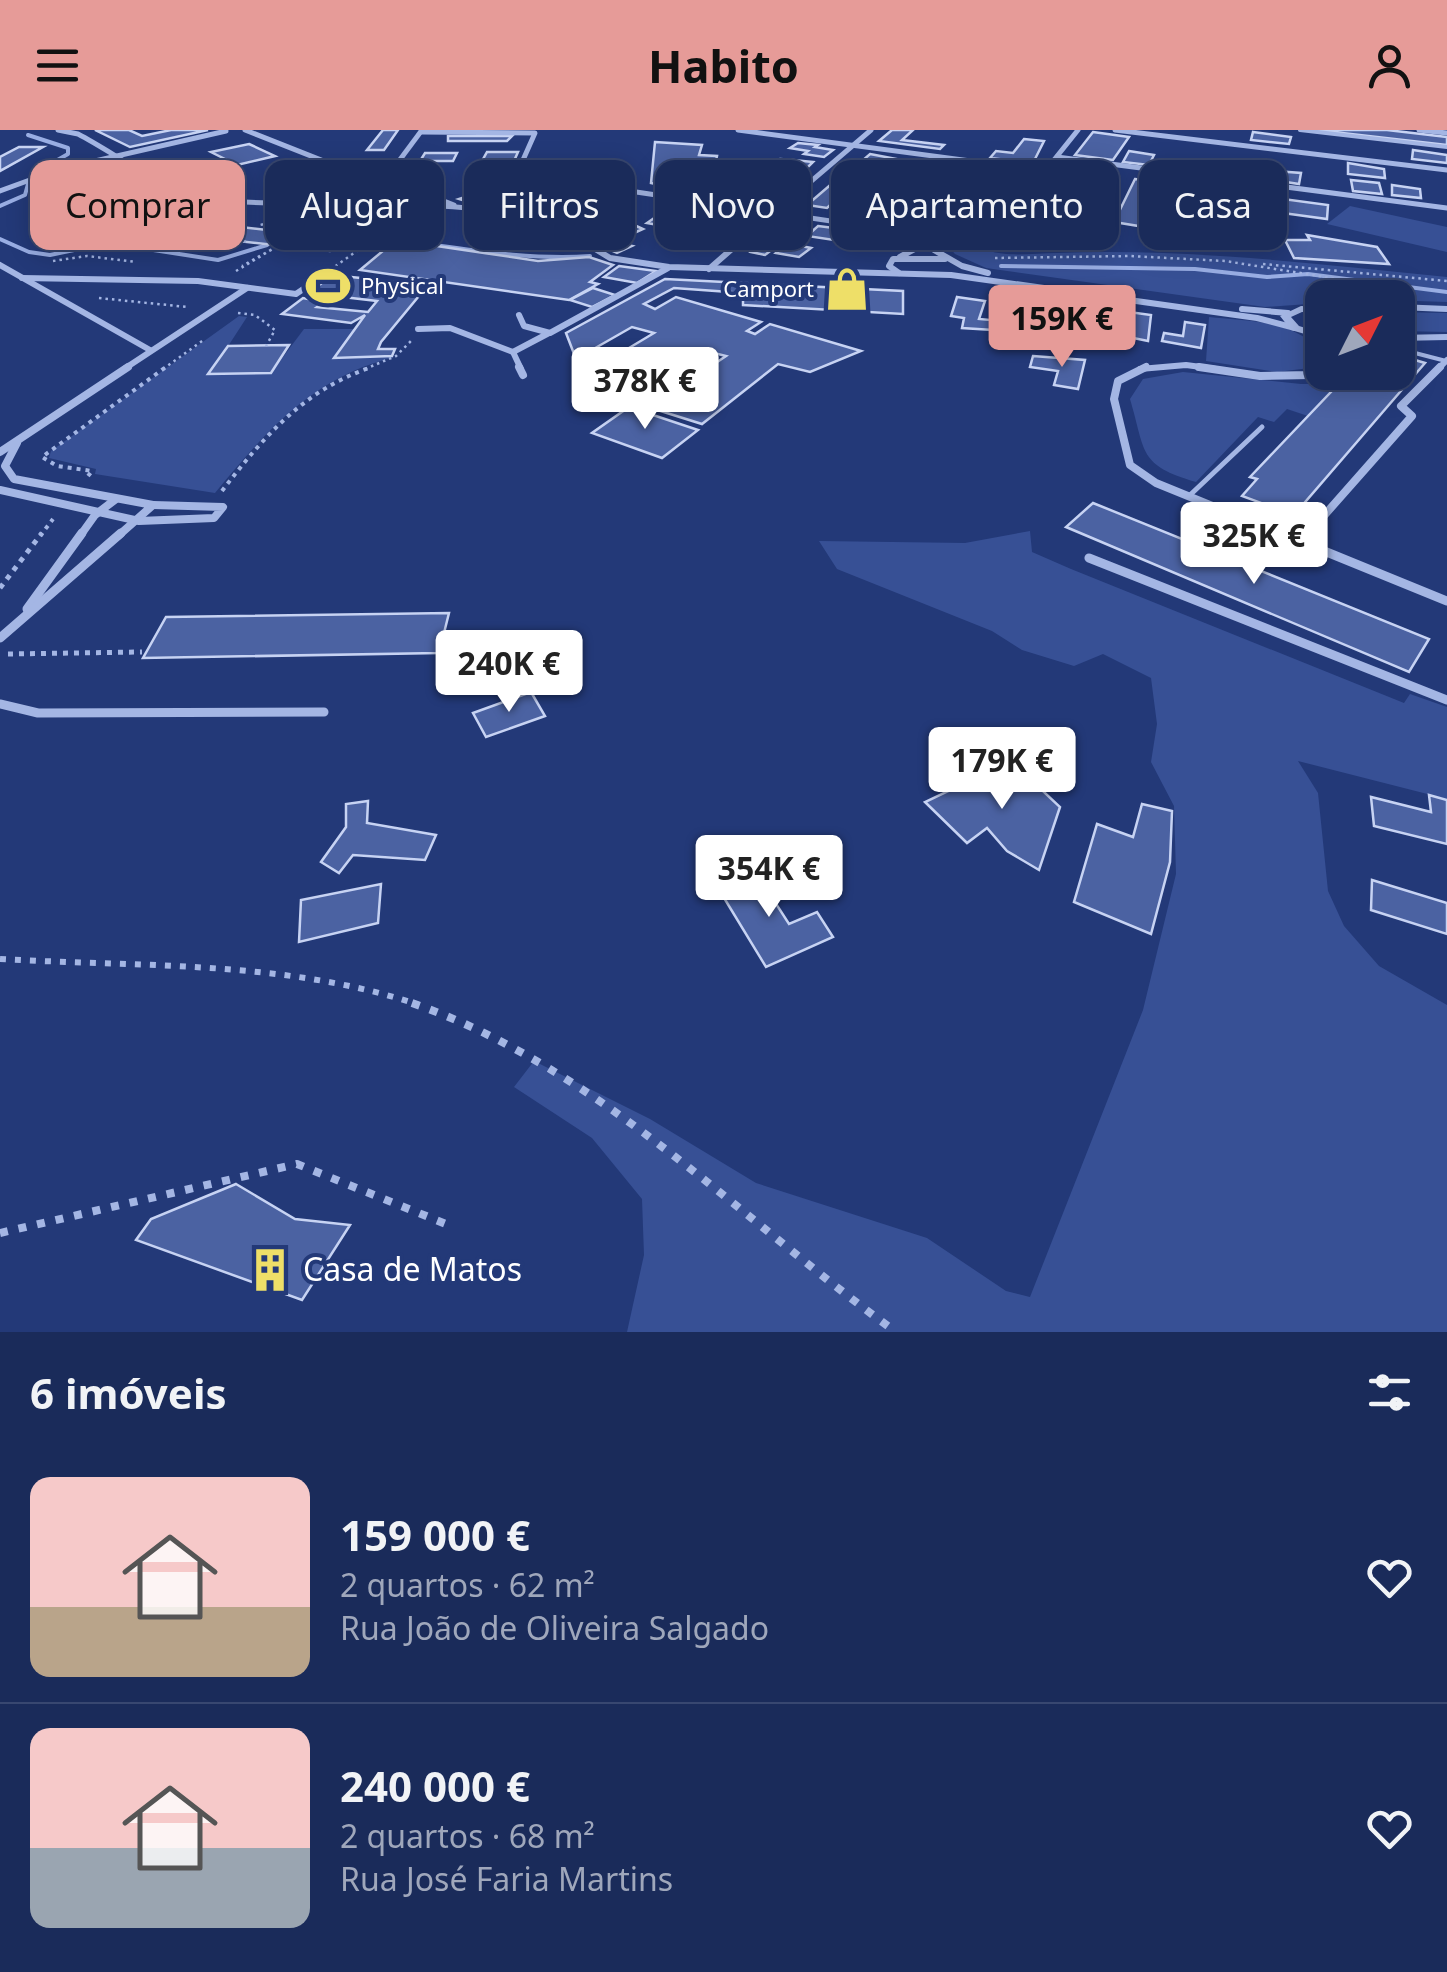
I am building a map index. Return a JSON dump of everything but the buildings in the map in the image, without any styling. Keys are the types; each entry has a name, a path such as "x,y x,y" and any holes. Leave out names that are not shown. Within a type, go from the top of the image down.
{"street":[{"path":"58,130 78,134 122,160"},
{"path":"98,160 227,130"},
{"path":"245,130 319,160"},
{"path":"738,130 961,160"},
{"path":"811,182 871,130"},
{"path":"1055,160 1078,130"},
{"path":"1116,130 1447,170"},
{"path":"1420,130 1447,133"},
{"path":"400,160 421,131 535,133 524,160"},
{"path":"1057,157 1447,208"},
{"path":"0,191 30,178"},
{"path":"597,250 610,258 668,268 952,276 1256,318 1305,332"},
{"path":"708,270 731,250"},
{"path":"858,272 913,250"},
{"path":"934,250 957,263"},
{"path":"900,257 957,263 994,274 1288,313 1305,312"},
{"path":"889,262 899,272"},
{"path":"952,276 957,263"},
{"path":"0,265 150,350"},
{"path":"513,352 668,268"},
{"path":"22,278 198,282 296,294 320,277"},
{"path":"0,452 248,288"},
{"path":"1415,308 1447,309"},
{"path":"1288,313 1286,320 1305,334"},
{"path":"519,315 524,326 550,333"},
{"path":"418,329 450,328 513,352 523,375"},
{"path":"1415,337 1447,336"},
{"path":"1301,541 1412,416 1401,406 1446,360"},
{"path":"1305,375 1260,376 1186,365 1146,367 1118,381 1114,398 1130,465 1156,482 1447,601"},
{"path":"0,490 95,515 139,521 214,518 222,507 153,505 14,478 5,466 17,443"},
{"path":"18,622 95,515 116,499"},
{"path":"0,638 153,505"},
{"path":"1089,558 1225,616 1447,700"},
{"path":"0,704 38,713 324,712"}],"lane":[{"path":"1300,130 1447,147"},
{"path":"1415,353 1446,360"},
{"path":"1189,496 1262,427"}],"path":[{"path":"229,275 273,250"},
{"path":"320,277 357,250"},
{"path":"957,263 1057,255 1226,261 1447,282"},
{"path":"1226,261 1418,292"},
{"path":"98,298 255,315 274,330 266,346"},
{"path":"209,506 244,462 305,401 332,382 404,354 418,329"},
{"path":"82,482 92,472 45,463 45,453 205,339"},
{"path":"0,588 52,520"},
{"path":"0,654 142,652"},
{"path":"0,958 326,979 420,1006 517,1048 611,1106 838,1293 896,1332"},
{"path":"0,1233 297,1164 446,1224"}],"shaded area":[{"path":"1350,206 1447,227 1447,252 1327,224"},
{"path":"951,250 1007,254 1106,252 1301,262 1447,277 1447,302 1415,301 1415,280 1305,280 1305,304 1265,307 986,268"},
{"path":"1415,312 1447,313 1447,332 1415,331"},
{"path":"239,316 247,317 210,374 271,373 304,329 354,329 335,357 394,357 365,366 315,393 272,428 215,493 95,474 96,469 49,458 51,451"},
{"path":"1209,317 1270,324 1305,338 1305,369 1277,372 1206,361"},
{"path":"1183,372 1305,384 1305,390 1333,390 1308,416 1287,409 1274,422 1258,417 1196,482 1163,469 1147,454 1130,399 1143,379"},
{"path":"1030,531 1032,552 1071,569 1404,703 1410,694 1447,707 1447,799 1298,761 1318,793 1328,891 1344,926 1379,966 1447,1005 1447,1332 627,1332 644,1255 642,1199 592,1138 514,1087 534,1061 650,1119 756,1183 927,1238 1006,1291 1030,1297 1143,1010 1176,874 1174,806 1151,762 1157,724 1151,678 1103,654 1074,666 1022,650 992,631 837,569 819,541 965,543"}],"waterway":[{"path":"28,135 68,148 68,154 58,160"},
{"path":"0,206 25,195 28,184"},
{"path":"0,239 29,252 50,255 108,243 218,260 265,246"},
{"path":"444,246 524,256 590,256"},
{"path":"1001,266 1195,269 1267,277 1308,274 1447,292"}],"place":[{"name":"Physical","path":"328,286"},
{"name":"Camport","path":"847,289"},
{"name":"Casa de Matos","path":"270,1270"}]}
